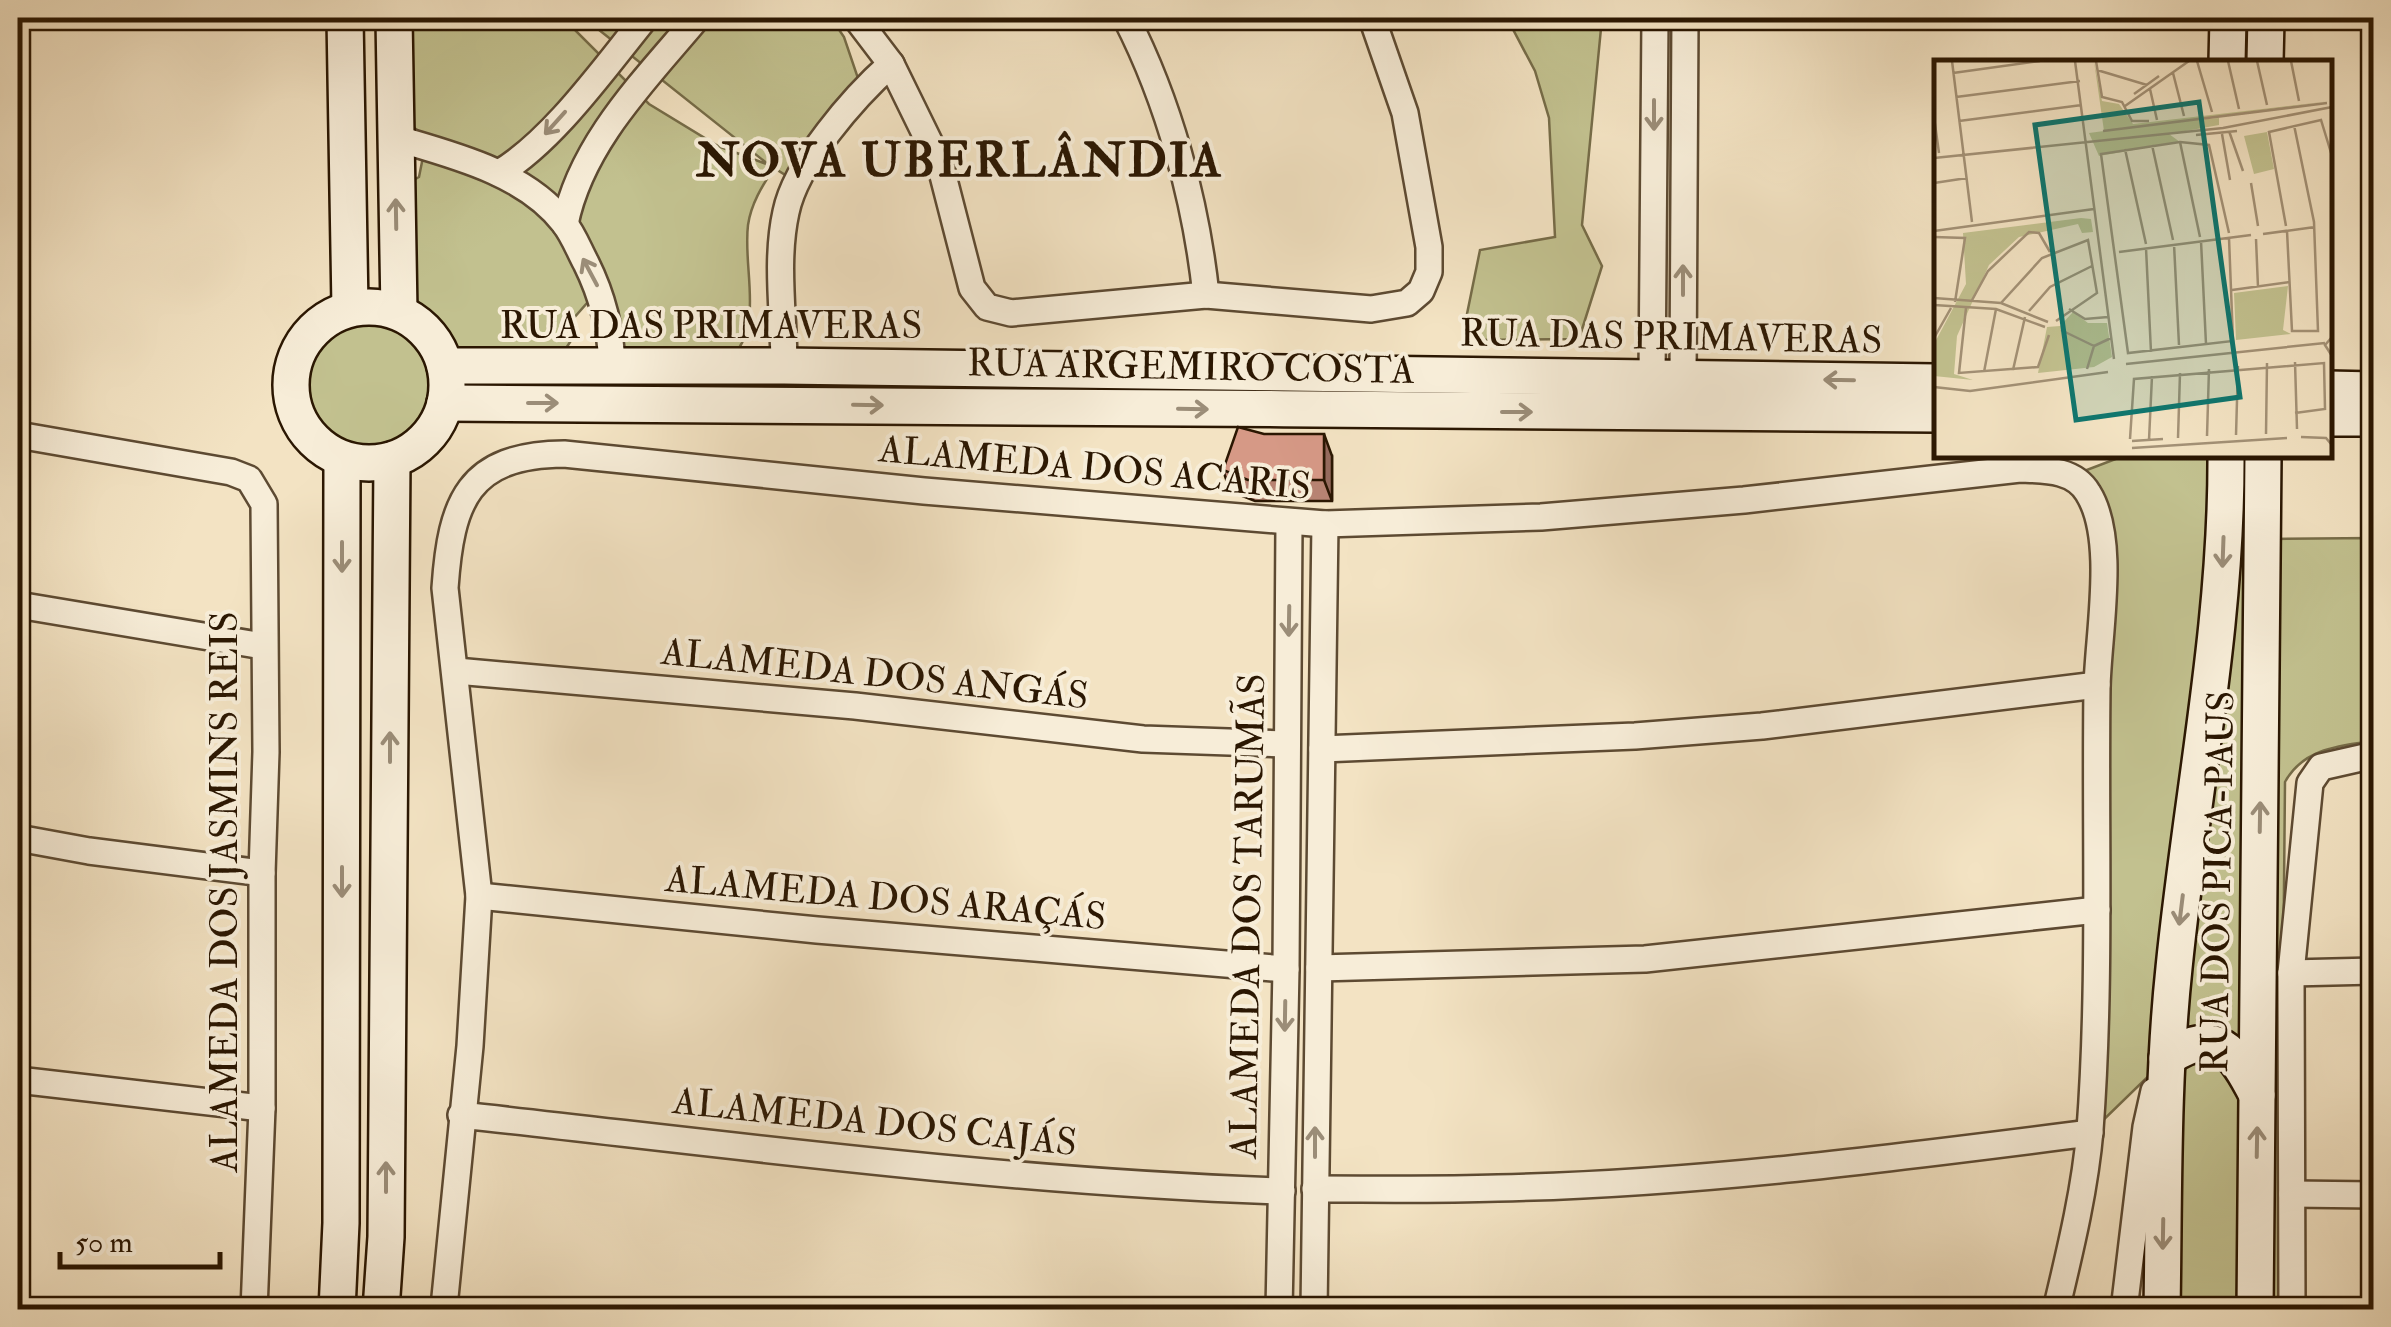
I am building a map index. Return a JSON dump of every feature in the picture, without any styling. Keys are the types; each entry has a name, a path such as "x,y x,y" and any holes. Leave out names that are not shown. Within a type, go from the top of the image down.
{"street":[{"path":"346,18 350,308"},
{"path":"394,18 399,312"},
{"path":"499,173 538,143 645,18"},
{"path":"565,224 570,199 595,147 635,91 697,18"},
{"path":"856,18 891,64 940,164 972,288 987,307 1011,313 1206,296 1371,309 1406,304 1421,291 1429,272 1430,247 1405,113 1372,18"},
{"path":"1126,18 1147,58 1190,195 1206,296"},
{"path":"1655,18 1667,377"},
{"path":"1667,377 1685,18"},
{"path":"2227,60 2228,18"},
{"path":"2265,60 2266,18"},
{"path":"784,366 782,252 785,214 795,182 862,90 891,64"},
{"path":"606,66 635,91"},
{"path":"396,138 499,173 543,201 565,224 598,288 612,366"},
{"path":"375,306 399,312 420,324 436,343 445,366 445,404 434,428 416,448 392,460 358,464 342,460 310,438 292,402 292,366 304,340 324,319 350,308 375,306"},
{"name":"RUA DAS PRIMAVERAS","path":"445,366 784,366 1934,382"},
{"path":"699,402 707,390 708,366"},
{"path":"1074,408 1076,370"},
{"path":"2331,389 2374,390"},
{"name":"RUA ARGEMIRO COSTA","path":"445,404 699,402 1934,414"},
{"path":"2331,418 2374,418"},
{"name":"ALAMEDA DOS JASMINS REIS","path":"18,435 232,472 249,478 264,504 262,1108 254,1310"},
{"name":"ALAMEDA DOS ACARIS","path":"446,1310 479,896 445,588 456,514 474,485 499,463 528,454 564,454 924,492 1325,524 1542,517 1744,500 2020,469 2049,470 2071,476 2087,489 2101,532 2097,685"},
{"name":"RUA DOS PICA-PAUS","path":"2162,1310 2167,1058 2174,969 2222,580 2226,458"},
{"name":"RUA DOS PICA-PAUS","path":"2255,1310 2263,458"},
{"path":"336,1310 341,1223 342,460"},
{"path":"382,1310 392,460"},
{"name":"ALAMEDA DOS TARUMÃS","path":"1279,1306 1290,523"},
{"name":"ALAMEDA DOS TARUMÃS","path":"1314,1307 1314,1078 1325,524"},
{"path":"18,605 263,646"},
{"name":"ALAMEDA DOS ANGÁS","path":"456,671 855,706 1144,739 1287,744"},
{"path":"1322,749 1634,736 1762,726 2097,685 2097,910 2090,1133 2056,1310"},
{"path":"2292,1310 2291,973 2310,784 2321,767 2374,755"},
{"path":"18,838 262,874"},
{"path":"1287,854 1320,853"},
{"name":"ALAMEDA DOS ARAÇÁS","path":"479,896 836,932 1286,969"},
{"path":"1319,968 1644,959 2097,910"},
{"path":"2291,973 2374,971"},
{"path":"2167,1058 2194,1044 2213,1043 2228,1049 2240,1062 2258,1096"},
{"name":"RUA DOS PICA-PAUS","path":"2124,1310 2146,1127 2152,1094 2167,1058"},
{"path":"1284,1078 1314,1078"},
{"path":"18,1080 262,1108"},
{"name":"ALAMEDA DOS CAJÁS","path":"461,1115 858,1159 1172,1187 1282,1191"},
{"path":"1315,1189 1500,1188 1656,1179 2090,1133"},
{"path":"2292,1194 2374,1195"},
{"path":"1279,1306 1314,1307"}],"shaded area":[{"path":"402,18 563,18 649,104 718,146 769,165 584,18 831,18 844,37 862,90 795,181 774,168 758,195 748,225 749,321 738,350 625,350 602,286 573,319 572,339 561,356 460,350 415,301 410,182 419,177 427,137 413,127 404,112"},
{"path":"1507,18 1602,18 1582,225 1602,266 1579,339 1474,340 1467,314 1480,250 1555,237 1549,118 1535,71"},
{"path":"368,319 393,324 415,339 430,361 435,386 430,411 415,433 393,448 368,453 343,448 321,433 306,411 301,386 306,361 321,339 343,324"},
{"path":"2118,458 2263,458 2240,1062 2167,1058 2090,1133 2103,560 2071,476"},
{"path":"2373,538 2373,741 2335,747 2312,756 2301,762 2285,782 2280,1309 2260,1310 2270,539"},
{"path":"2194,1052 2215,1060 2247,1094 2244,1309 2173,1310 2177,1073"}],"building":[{"path":"1238,427 1264,434 1324,434 1324,480 1248,480 1223,470"}],"district":[{"name":"NOVA UBERLÂNDIA","path":"960,159"}]}
